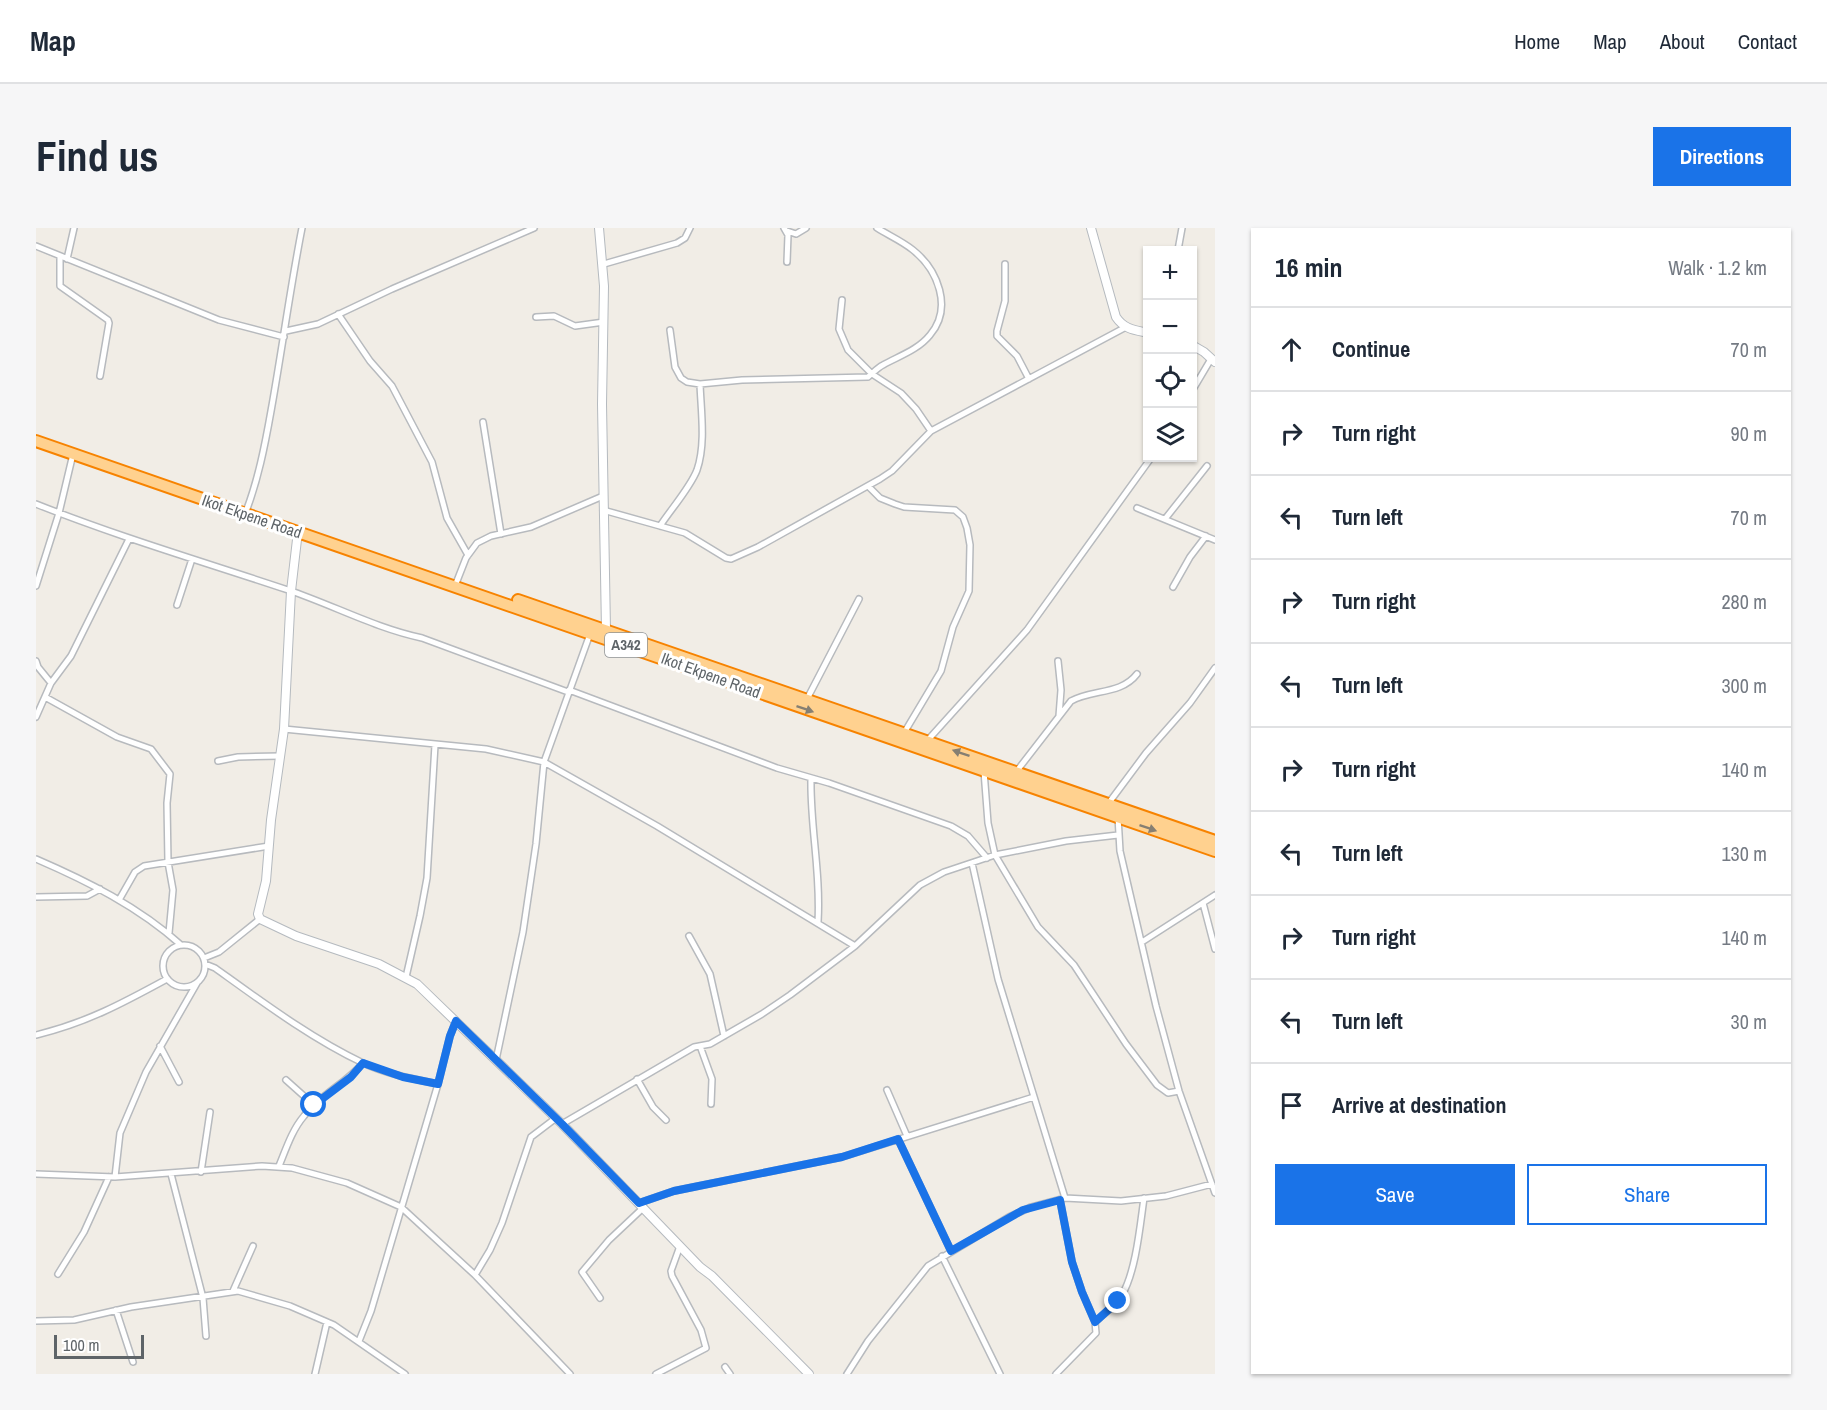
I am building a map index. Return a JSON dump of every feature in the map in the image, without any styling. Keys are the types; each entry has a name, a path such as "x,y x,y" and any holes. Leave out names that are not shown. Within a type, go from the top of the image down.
{"highway":[{"name":"Ikot Ekpene Road","path":"36,434 298,531 606,630 1215,841"},
{"name":"Ikot Ekpene Road","path":"36,441 456,583 591,633 1215,851"}],"street":[{"path":"67,260 74,228"},
{"path":"246,511 264,450 302,228"},
{"path":"36,246 219,320 285,334 307,328 534,228"},
{"path":"599,228 604,264 603,510 606,630"},
{"path":"604,264 678,243 690,228"},
{"path":"787,262 785,229 800,234 806,228"},
{"path":"670,330 677,371 687,382 700,384 742,380 863,378 872,374 880,366 911,350 929,336 938,324 942,302 941,290 920,256 877,228"},
{"path":"1091,228 1116,316 1126,327 1143,332"},
{"path":"1179,246 1182,228"},
{"path":"60,256 60,286 108,320 100,376"},
{"path":"1005,264 1005,301 997,330 998,336 1017,356 1029,379"},
{"path":"842,300 839,329 848,350 872,374 901,393 916,409 931,431"},
{"path":"338,314 370,361 392,386 432,462 447,518 468,555"},
{"path":"536,316 554,316 575,326 604,322"},
{"path":"603,510 685,533 731,559 768,541 892,471 931,431 1126,327"},
{"path":"1197,348 1213,360 1197,384"},
{"path":"660,526 696,472 700,458 700,384"},
{"path":"483,422 501,534"},
{"path":"36,586 59,513 73,454"},
{"path":"927,741 1027,630 1148,462"},
{"path":"1165,519 1207,466"},
{"path":"868,486 880,498 904,507 955,510 963,517 970,545 969,591 953,627 940,671 904,733"},
{"path":"456,583 468,555 477,543 491,536 531,526 603,496"},
{"path":"36,504 129,539 163,548 291,591 398,633 422,638 652,722 697,736 777,768 951,826 968,836 987,858"},
{"path":"1137,508 1215,540"},
{"path":"298,531 291,591 284,729 266,881 258,914 260,919 286,933 380,964 406,977 434,998 809,1374"},
{"path":"1173,587 1190,557 1206,536"},
{"path":"36,717 51,683 70,656 129,539"},
{"path":"177,605 192,559"},
{"path":"807,699 859,598"},
{"path":"496,1060 523,932 536,844 544,762 591,633"},
{"path":"36,661 38,668 51,683"},
{"path":"1058,661 1061,690 1059,716"},
{"path":"1108,804 1146,753 1190,703 1215,668"},
{"path":"1016,772 1071,701 1095,692 1121,687 1132,681 1137,674"},
{"path":"45,697 117,737 144,746 157,755 170,777 167,803 168,862 173,890 169,933"},
{"path":"284,729 486,749 544,762 657,826 855,946"},
{"path":"406,977 426,878 435,745"},
{"path":"218,761 280,756"},
{"path":"984,771 988,823 995,855 1038,927 1074,965 1156,1085 1168,1093 1179,1091"},
{"path":"811,778 811,805 820,892 818,922"},
{"path":"1118,818 1120,851 1156,1005 1179,1091 1215,1192"},
{"path":"475,1275 502,1223 530,1139 694,1047 710,1044 790,996 855,946 920,885 944,872 995,855 1066,840 1118,835"},
{"path":"119,900 139,868 269,846"},
{"path":"36,860 119,900 169,933 181,945"},
{"path":"972,862 998,980 1062,1199 1072,1262 1095,1322 1095,1335 1056,1374"},
{"path":"36,897 87,896 100,890"},
{"path":"1142,942 1215,895"},
{"path":"1203,903 1215,949"},
{"path":"205,961 260,919"},
{"path":"689,936 710,974 724,1036"},
{"path":"197,983 181,986 167,979 163,968 164,957 171,948 181,945 192,946 200,952 205,961 275,1011 363,1063 403,1077 438,1084"},
{"path":"58,1274 84,1232 112,1177 120,1133 146,1072 192,996 205,969 205,961"},
{"path":"36,1035 110,1011 167,979"},
{"path":"359,1341 371,1311 456,1021"},
{"path":"160,1046 179,1082"},
{"path":"700,1046 712,1079 711,1104"},
{"path":"279,1166 295,1129 314,1105 351,1077 363,1063"},
{"path":"637,1079 653,1107 666,1120"},
{"path":"286,1080 314,1105"},
{"path":"887,1090 907,1136"},
{"path":"600,1298 582,1272 641,1205 686,1188 842,1157 1034,1097"},
{"path":"201,1172 210,1112"},
{"path":"898,1139 951,1251"},
{"path":"36,1174 112,1177 279,1166 347,1183 401,1207 475,1275 570,1374"},
{"path":"171,1174 203,1298 206,1336"},
{"path":"847,1374 868,1341 923,1272 942,1256 1023,1210 1062,1199 1121,1201 1166,1196 1212,1184"},
{"path":"1095,1322 1118,1301 1125,1288 1136,1252 1144,1198"},
{"path":"233,1291 253,1246"},
{"path":"656,1374 706,1348 700,1330 672,1276 671,1271 680,1246"},
{"path":"942,1256 1000,1374"},
{"path":"36,1321 74,1320 117,1310 238,1291 290,1306 327,1322 359,1341 405,1374"},
{"path":"117,1310 133,1362"},
{"path":"315,1374 327,1322"},
{"path":"725,1367 730,1374"}],"route":[{"path":"314,1105 351,1077 363,1063 403,1077 438,1084 456,1021 639,1203 674,1191 842,1157 898,1139 951,1251 1023,1210 1060,1200 1072,1262 1095,1322 1118,1301"}]}
